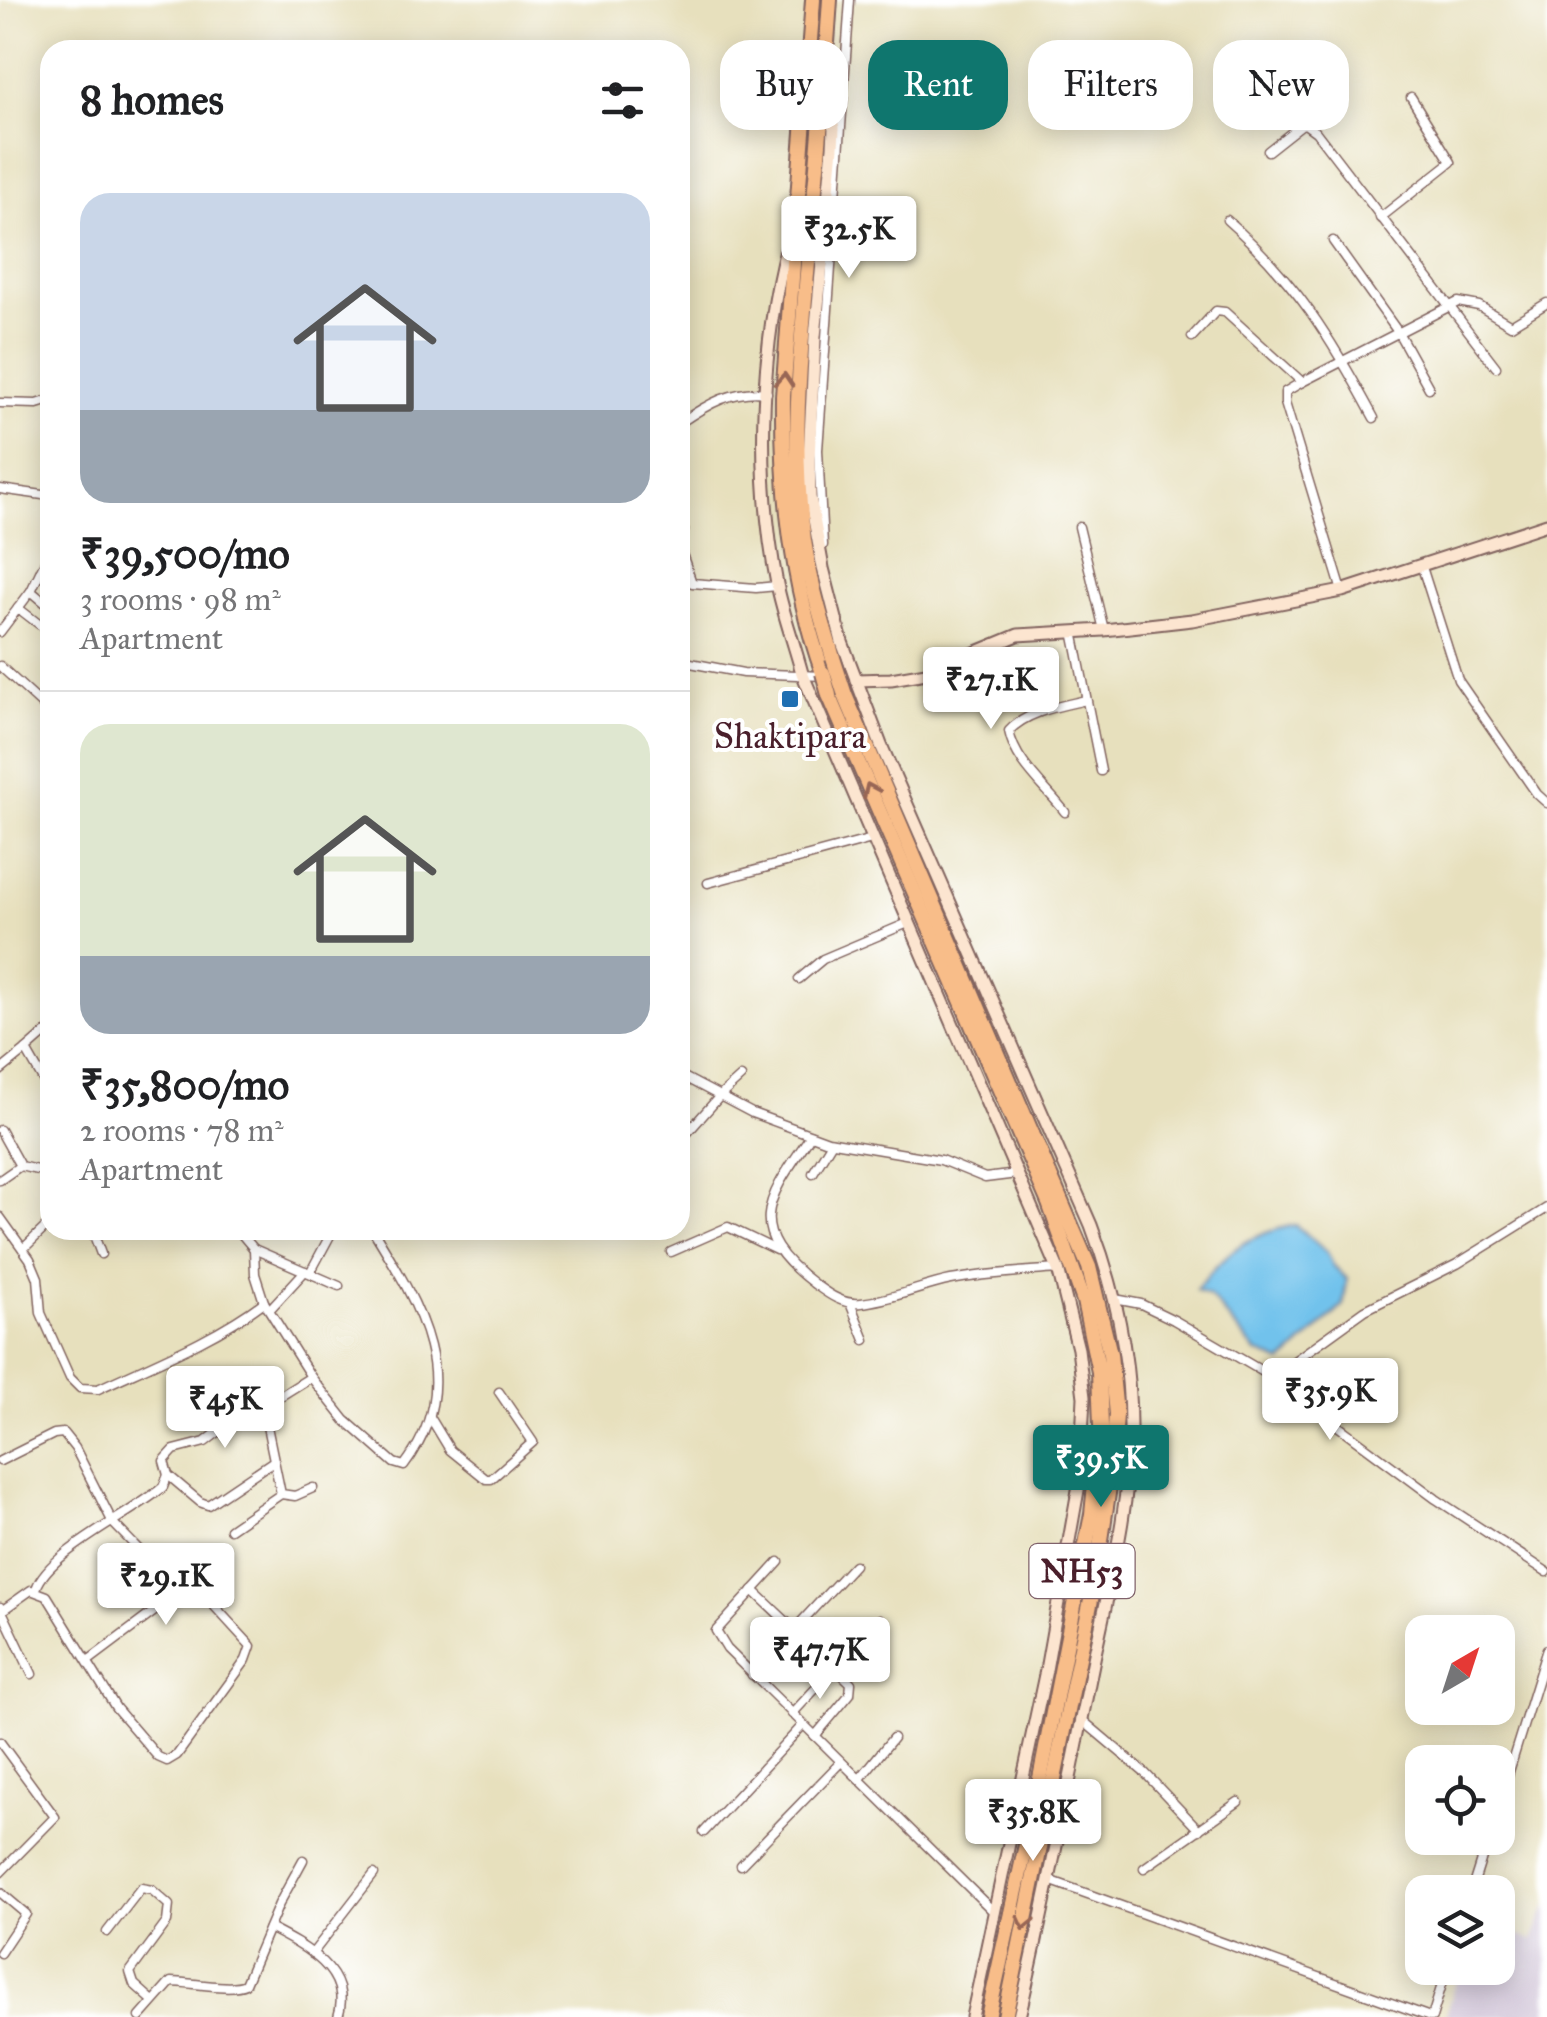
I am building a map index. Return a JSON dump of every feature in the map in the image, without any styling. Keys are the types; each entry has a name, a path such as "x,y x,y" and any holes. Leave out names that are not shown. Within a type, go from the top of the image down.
{"highway":[{"name":"NH53","path":"813,0 783,396 791,477 808,569 840,680 1074,1268 1093,1336 1102,1402 1092,1514 988,2017"},
{"name":"NH53","path":"827,40 830,0"},
{"name":"NH53","path":"791,477 821,130"},
{"name":"NH53","path":"991,1054 1094,1284 1110,1354 1116,1414 1096,1580 1043,1878 1004,2017"}],"main road":[{"path":"834,130 808,458 820,554 842,642 856,680 1091,1225 1114,1300 1128,1382 1126,1486 1082,1719 1043,1878 1019,2017"},
{"path":"798,204 774,299 767,393 766,488 778,586 802,672 1058,1270 1078,1349 1084,1397 1083,1450 1070,1541 972,2017"},
{"path":"856,680 891,680 926,673 1018,634 1192,620 1342,591 1547,524"}],"street":[{"path":"820,554 824,542 818,450 850,0"},
{"path":"1380,218 1451,162 1411,98"},
{"path":"1268,151 1305,124 1316,132 1496,368"},
{"path":"1227,220 1295,288 1343,361 1374,418"},
{"path":"1333,241 1398,332 1429,388"},
{"path":"1342,591 1284,403 1285,392 1447,305 1472,304 1514,325 1547,303"},
{"path":"1192,337 1216,311 1225,312 1302,382"},
{"path":"690,417 718,399 751,391 767,393"},
{"path":"0,403 40,403"},
{"path":"0,489 40,495"},
{"path":"1079,527 1104,630"},
{"path":"1421,564 1458,680 1547,803"},
{"path":"0,632 40,572"},
{"path":"690,577 692,583 778,586"},
{"path":"31,590 40,598"},
{"path":"18,608 40,625"},
{"path":"1072,631 1101,771"},
{"path":"690,663 742,673 802,672 856,680"},
{"path":"0,666 40,703"},
{"path":"1065,812 1020,759 1009,731 1044,710 1086,700"},
{"path":"708,883 872,838"},
{"path":"799,979 823,959 908,923"},
{"path":"0,1070 40,1038"},
{"path":"26,1050 40,1074"},
{"path":"690,1130 742,1077"},
{"path":"690,1080 752,1112 832,1142 941,1160 985,1178 1017,1174"},
{"path":"0,1130 20,1166"},
{"path":"811,1135 774,1191 768,1212 769,1230 788,1264 824,1292 850,1303 861,1303 952,1280 1058,1270"},
{"path":"814,1173 832,1142"},
{"path":"0,1180 20,1166 40,1170"},
{"path":"1272,1377 1365,1310 1457,1264 1547,1208"},
{"path":"0,1217 38,1278 42,1312 70,1378 87,1390 98,1389 163,1359 267,1305 307,1272 328,1240"},
{"path":"672,1252 728,1227 777,1250"},
{"path":"23,1250 40,1232"},
{"path":"96,1240 101,1254"},
{"path":"246,1240 254,1249 339,1286"},
{"path":"254,1249 254,1274 267,1305 311,1377 345,1420 397,1464 407,1463 430,1416 436,1392 434,1360 424,1321 379,1240"},
{"path":"1114,1300 1141,1304 1174,1320 1272,1377 1436,1499 1547,1572"},
{"path":"850,1303 864,1340"},
{"path":"272,1462 208,1505 168,1475 163,1462 171,1452 206,1442 231,1422 311,1377"},
{"path":"430,1416 450,1450 491,1479 533,1442 499,1392"},
{"path":"263,1407 281,1494"},
{"path":"0,1461 54,1434 63,1434 113,1522 180,1593"},
{"path":"32,1674 1,1609 36,1589 48,1568 163,1488 168,1475"},
{"path":"230,1529 281,1494 295,1496 313,1488"},
{"path":"779,1562 716,1631 727,1649 995,1913"},
{"path":"752,1674 854,1566"},
{"path":"36,1589 47,1596 88,1661 135,1732 158,1757 171,1761 250,1652 248,1642 206,1598 191,1590 180,1593 88,1661"},
{"path":"753,1590 851,1684 852,1689 815,1736"},
{"path":"792,1714 880,1619"},
{"path":"1515,1751 1547,1648"},
{"path":"1082,1719 1145,1773 1198,1830"},
{"path":"704,1832 804,1725"},
{"path":"859,1780 893,1738"},
{"path":"0,1742 55,1816 0,1874"},
{"path":"740,1865 841,1762"},
{"path":"1144,1868 1238,1802"},
{"path":"142,2016 171,1982 196,1987 216,1983 243,1986 303,1860"},
{"path":"1004,1868 1043,1878 1431,2017 1441,1985"},
{"path":"312,1954 374,1874"},
{"path":"107,1932 140,1888 152,1890 168,1905 168,1922 130,1972 134,1984 153,2000"},
{"path":"0,1892 26,1914 0,1951"},
{"path":"269,1928 312,1954 336,1976 342,1989 338,2017"}],"shaded area":[{"path":"1547,1904 1547,2017 1445,2017 1455,1985 1515,1985 1515,1933 1533,1940"}],"water":[{"path":"1295,1225 1327,1252 1347,1279 1343,1306 1282,1363 1255,1351 1210,1296 1196,1290 1239,1247 1263,1234"}],"place":[{"name":"Shaktipara","path":"790,699"}]}
